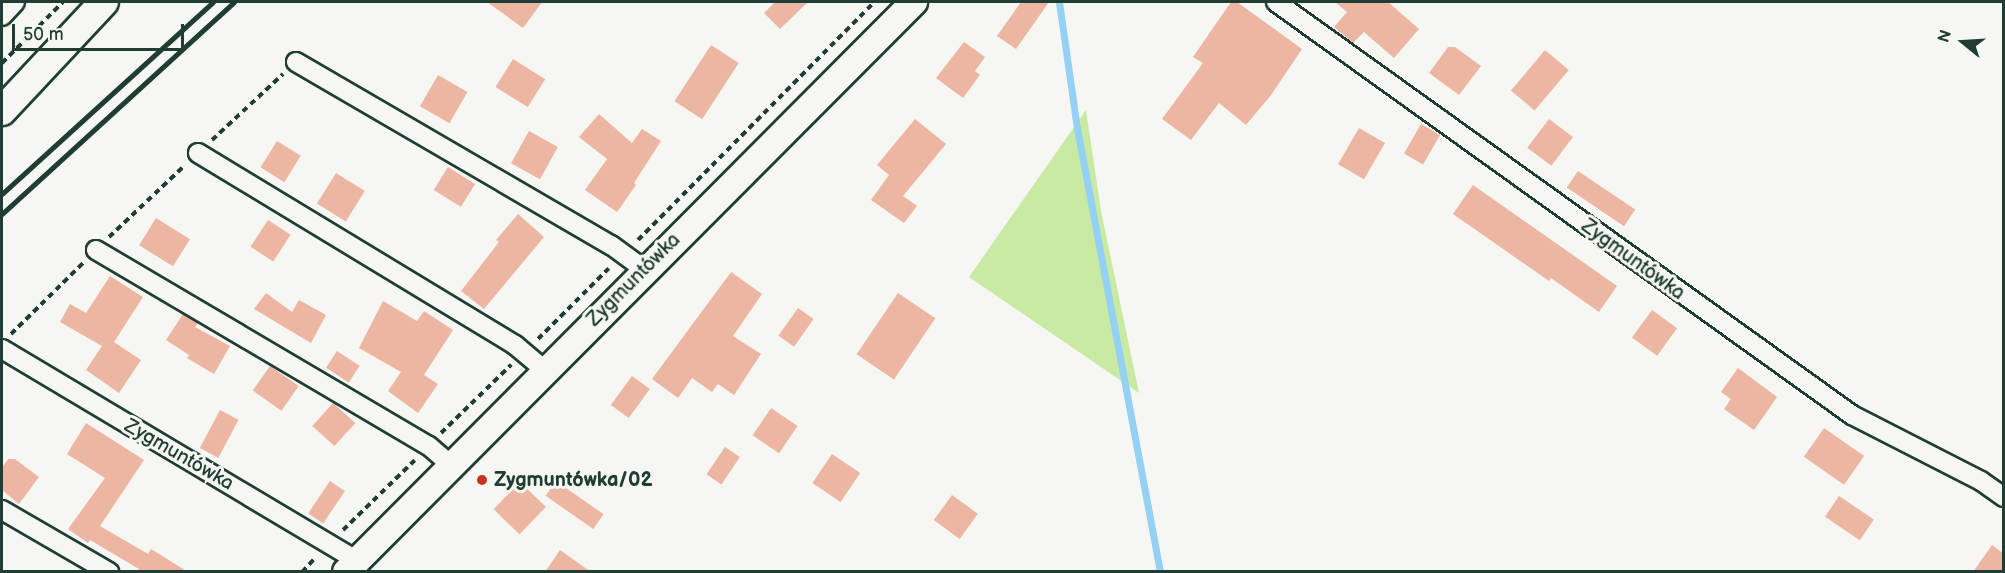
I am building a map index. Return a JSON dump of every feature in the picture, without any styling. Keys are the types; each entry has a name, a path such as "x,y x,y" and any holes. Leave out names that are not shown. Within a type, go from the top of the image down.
{"main road":[{"path":"2,111 94,5"}],"street":[{"path":"2,16 15,2"},
{"name":"Zygmuntówka","path":"5,342 330,543 351,566 453,467 545,370 914,2"},
{"name":"Zygmuntówka","path":"1276,2 1852,415 1981,481 2004,496"},
{"path":"296,62 624,253 645,270"},
{"path":"198,153 524,352 545,370"},
{"path":"96,250 429,446 453,467"},
{"path":"2,510 109,572"}],"path":[{"path":"2,63 63,2"},
{"path":"302,572 874,2"},
{"path":"5,342 96,250 296,62"}],"green space":[{"path":"1086,110 1101,211 1139,393 969,277"}],"building":[{"path":"487,2 542,2 523,28"},
{"path":"775,2 808,2 780,29 764,13"},
{"path":"1021,2 1049,2 1016,49 997,36"},
{"path":"1231,2 1237,2 1302,49 1271,95 1246,125 1219,103 1191,140 1162,119 1203,63 1193,57"},
{"path":"1335,2 1388,2 1419,29 1394,58 1364,32 1353,43 1334,27 1347,12"},
{"path":"964,42 985,57 975,71 980,75 963,98 936,78"},
{"path":"711,45 739,63 702,119 675,101"},
{"path":"1448,47 1455,47 1481,66 1459,95 1429,73"},
{"path":"1545,50 1569,70 1535,111 1511,91"},
{"path":"513,59 545,79 528,107 496,87"},
{"path":"438,75 467,92 449,123 420,106"},
{"path":"599,114 632,143 642,129 661,141 634,183 636,185 617,212 585,190 607,159 579,137"},
{"path":"915,119 946,144 903,196 917,206 904,223 871,200 889,175 877,165"},
{"path":"1549,119 1573,137 1551,166 1527,148"},
{"path":"1421,124 1440,135 1423,164 1404,153"},
{"path":"1359,128 1385,143 1364,179 1338,164"},
{"path":"529,131 558,147 540,179 511,163"},
{"path":"277,141 301,156 284,182 261,167"},
{"path":"448,167 475,184 461,207 434,190"},
{"path":"1578,171 1635,210 1624,226 1567,188"},
{"path":"336,173 365,191 346,222 317,204"},
{"path":"1473,185 1617,286 1599,312 1551,278 1549,281 1453,214"},
{"path":"518,214 544,237 484,309 461,291 499,242 496,240"},
{"path":"156,218 190,239 173,266 139,245"},
{"path":"268,220 291,235 273,262 251,247"},
{"path":"731,272 762,294 733,336 761,354 734,395 718,384 712,392 692,378 678,398 652,379"},
{"path":"110,276 143,297 114,342 141,360 119,393 86,370 102,346 60,322 70,304 86,313"},
{"path":"266,293 292,312 299,300 326,315 311,343 254,309"},
{"path":"898,293 935,318 894,380 857,354"},
{"path":"383,301 417,321 424,311 453,330 424,375 438,384 418,413 388,391 401,372 359,348"},
{"path":"798,308 814,319 794,347 778,336"},
{"path":"1652,310 1677,328 1657,356 1632,338"},
{"path":"183,314 198,323 195,327 230,346 214,374 187,358 189,355 166,340"},
{"path":"337,351 360,366 349,382 326,368"},
{"path":"270,366 299,386 281,411 253,391"},
{"path":"1738,368 1777,397 1754,430 1724,409 1731,399 1721,392"},
{"path":"632,376 650,389 629,418 611,405"},
{"path":"333,403 355,423 335,446 312,426"},
{"path":"771,408 798,426 779,453 753,435"},
{"path":"220,410 239,420 218,458 200,448"},
{"path":"86,423 144,460 100,526 148,554 151,549 188,572 138,572 139,569 90,540 88,543 68,529 105,478 67,454"},
{"path":"1824,428 1864,456 1844,485 1804,457"},
{"path":"725,447 740,457 721,484 707,474"},
{"path":"832,454 860,473 841,502 812,483"},
{"path":"8,459 15,459 39,477 19,504 2,490 2,468"},
{"path":"330,481 345,491 323,523 308,513"},
{"path":"556,481 604,514 593,529 546,496"},
{"path":"520,482 546,507 519,534 494,509"},
{"path":"952,495 978,514 960,539 934,520"},
{"path":"1839,496 1874,519 1860,540 1825,517"},
{"path":"1992,545 2004,554 2004,572 1973,572"},
{"path":"560,550 591,572 545,572"}],"waterway":[{"path":"1059,2 1077,128 1160,572"}],"railway":[{"path":"2,194 213,2"},
{"path":"2,214 234,2"}],"place":[{"name":"Zygmuntówka/02","path":"482,480"}]}
